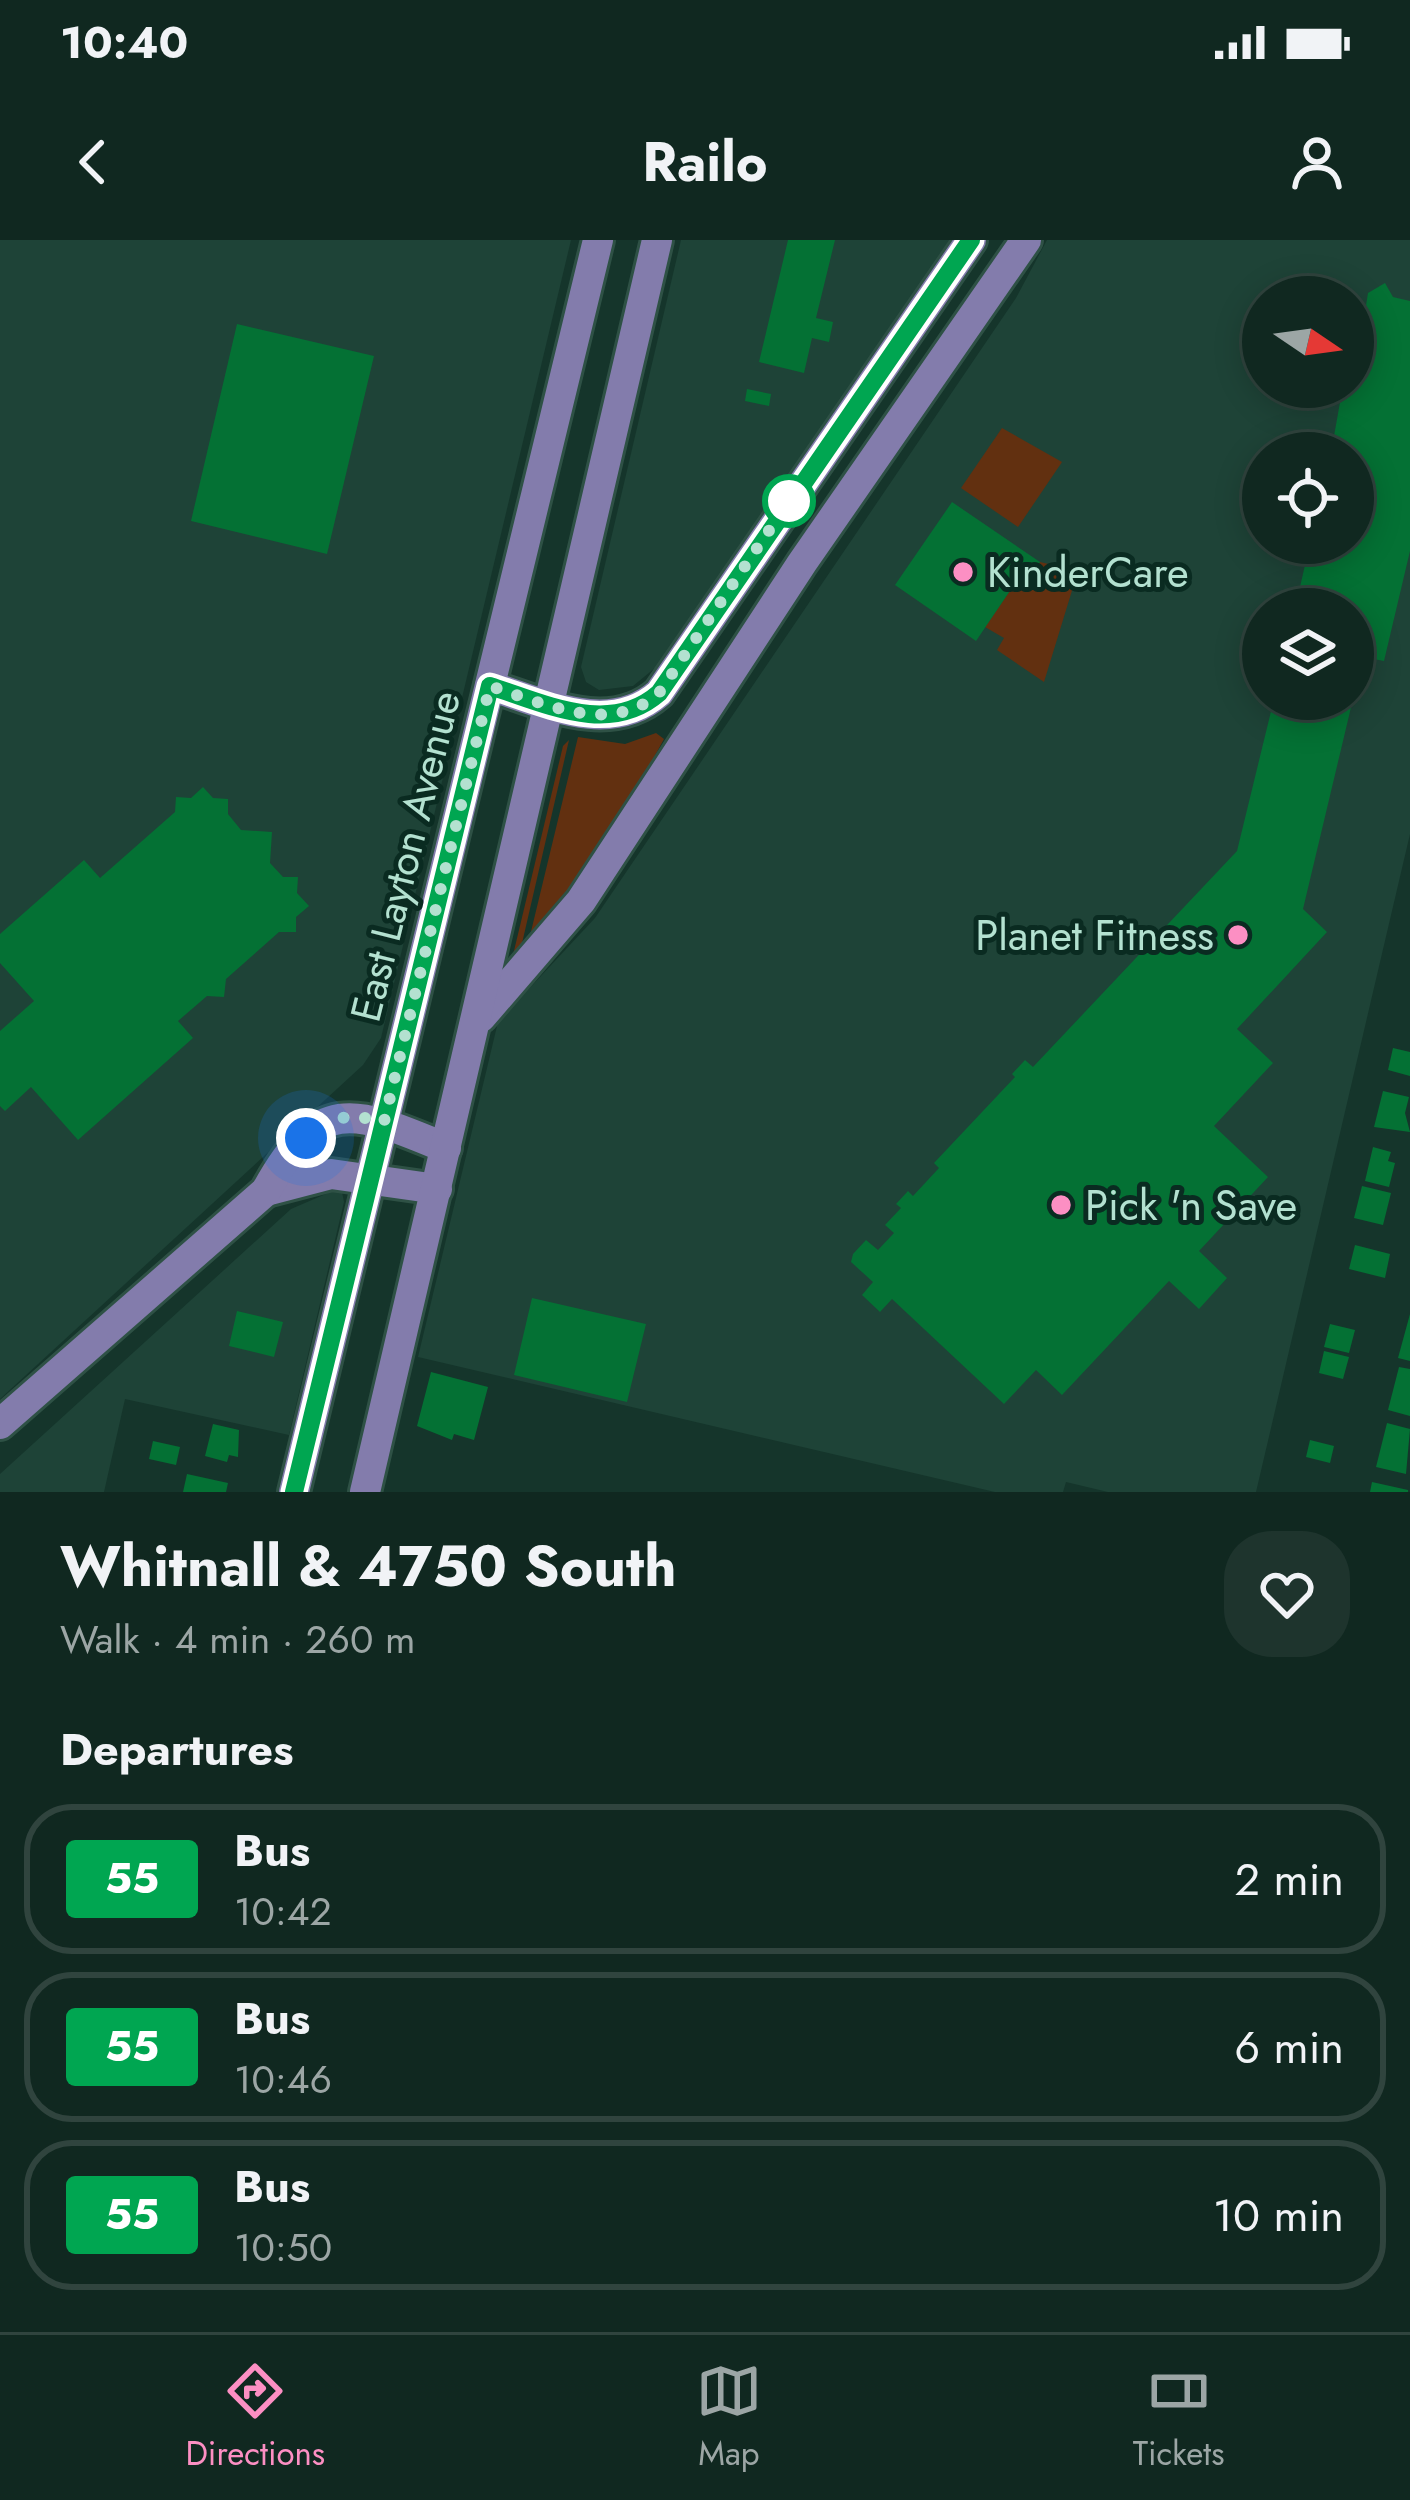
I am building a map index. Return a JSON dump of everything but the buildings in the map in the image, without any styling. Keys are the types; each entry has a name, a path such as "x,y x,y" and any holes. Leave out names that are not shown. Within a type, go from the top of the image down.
{"main road":[{"name":"East Layton Avenue","path":"294,1492 598,240"},
{"path":"639,317 645,240"},
{"path":"365,1492 657,240"},
{"path":"490,686 550,705 621,717 638,711 659,693 971,240"},
{"path":"477,1022 581,902 802,563 1025,240"},
{"path":"0,1424 266,1191 284,1158 328,1119 356,1115 446,1148"},
{"path":"266,1191 331,1174 371,1176 436,1189"}],"shaded area":[{"path":"0,240 571,240 381,1038 363,1065 0,1399"},
{"path":"681,240 953,240 661,663 633,686 599,690 586,682 581,667"},
{"path":"1047,240 1410,240 1410,834 1256,1492 1108,1492 1066,1482 1063,1492 995,1492 418,1357 498,1022 595,918 1016,298"},
{"path":"1002,428 1062,462 1018,527 961,488"},
{"path":"1040,562 1078,571 1044,682 997,650 1004,638 985,627 1024,570 1032,574"},
{"path":"656,733 664,739 604,849 528,944 578,737 625,744"},
{"path":"569,740 520,952 513,955 563,746"},
{"path":"335,1190 342,1192 344,1202 289,1435 125,1399 104,1492 0,1492 0,1474 291,1209"}],"bus line":[{"name":"55","path":"294,1492 490,686 550,705 621,717 638,711 659,693 971,240"}],"place":[{"name":"KinderCare","path":"963,572"},
{"name":"Planet Fitness","path":"1238,935"},
{"name":"Pick 'n Save","path":"1061,1205"}],"route":[{"path":"306,1138 328,1119 356,1115 384,1122 490,686 589,713 621,717 638,711 659,693 789,501"}]}
